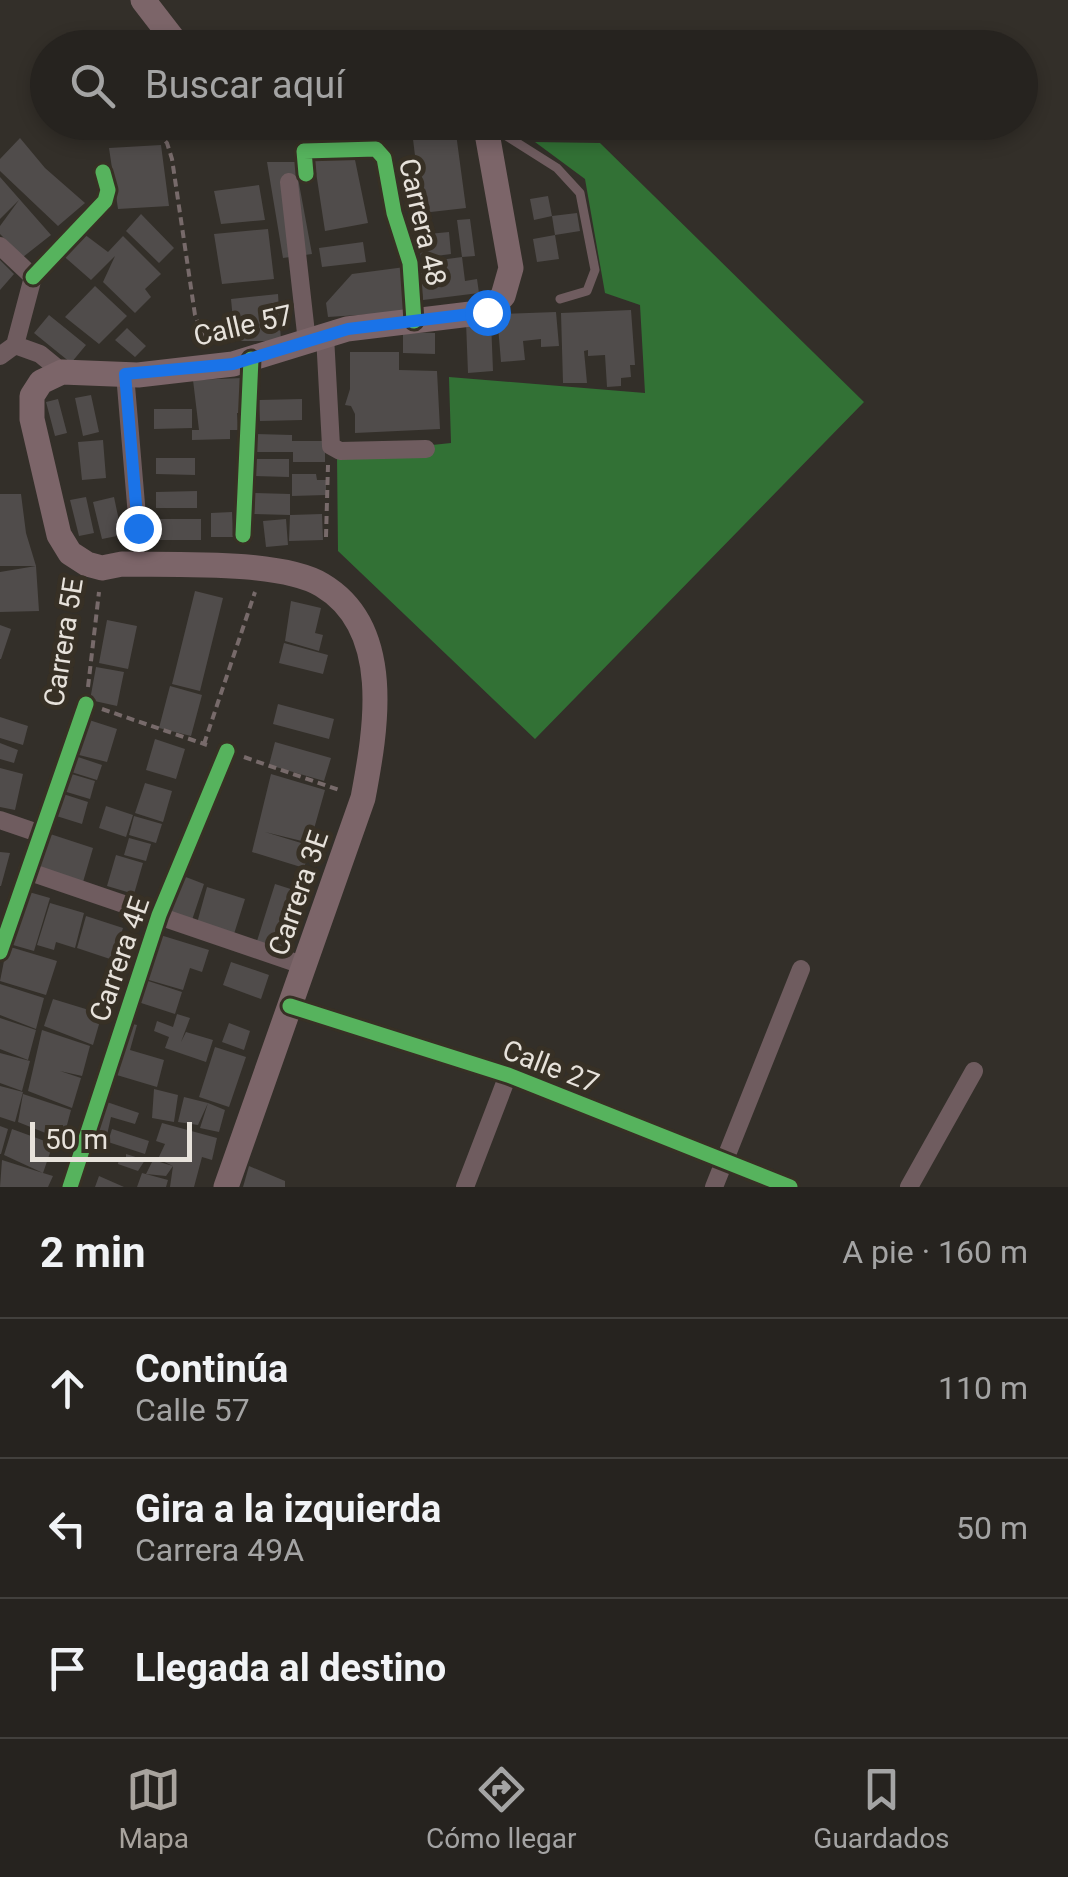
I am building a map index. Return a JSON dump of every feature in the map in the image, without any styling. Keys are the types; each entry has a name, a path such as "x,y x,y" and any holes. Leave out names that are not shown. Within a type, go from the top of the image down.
{"main road":[{"path":"143,0 166,30"},
{"name":"Calle 57","path":"62,372 125,374 216,367 348,329 487,312 503,296 510,268 489,140"},
{"path":"62,372 41,382 32,396 32,419 59,534 70,554 102,568 122,564 262,568"},
{"name":"Carrera 3E","path":"226,1187 362,798 375,733 372,660 353,612 320,583 262,568"}],"street":[{"name":"Carrera 48","path":"316,339 297,178 304,150 376,148 384,158 394,213 410,263 414,321"},
{"path":"8,350 32,277 105,201 108,190 103,172"},
{"path":"0,246 32,277"},
{"path":"316,339 330,446 340,450 426,449"},
{"name":"Calle 57","path":"8,350 40,354 62,372"},
{"path":"243,535 251,358"},
{"path":"125,374 138,528"},
{"name":"Carrera 5E","path":"0,952 86,704"},
{"name":"Carrera 4E","path":"70,1187 159,915 226,751"},
{"path":"0,820 38,834"},
{"path":"27,871 305,966"},
{"path":"714,1187 801,969"},
{"name":"Calle 27","path":"290,1006 508,1076 790,1187"},
{"path":"909,1187 974,1072"},
{"path":"465,1187 508,1076"}],"lane":[{"path":"516,140 557,168 580,194 595,270 586,291 560,299"}],"path":[{"path":"163,140 172,159 195,315 216,367"},
{"path":"326,536 330,446"},
{"path":"204,744 262,568"}],"green space":[{"path":"535,142 600,143 864,402 535,739 338,551 337,455 451,443 449,377 645,393 640,305 605,293 585,179"}],"building":[{"path":"20,138 45,168 85,203 58,226 0,171 0,159"},
{"path":"413,140 457,140 466,208 422,213"},
{"path":"161,145 169,206 118,209 109,148"},
{"path":"354,155 368,223 325,231 314,159"},
{"path":"267,162 295,162 312,254 283,258"},
{"path":"0,177 51,235 23,257 0,234 0,226 19,200 0,219"},
{"path":"259,185 265,220 221,224 214,191"},
{"path":"548,196 552,216 534,220 530,199"},
{"path":"577,213 580,231 555,235 552,216"},
{"path":"141,214 174,248 159,263 126,231"},
{"path":"470,219 475,256 462,257 457,220"},
{"path":"268,229 274,279 222,284 214,234"},
{"path":"80,231 108,252 123,236 161,274 145,289 151,297 135,313 103,282 115,256 91,280 59,252"},
{"path":"449,232 451,254 421,258 418,235"},
{"path":"555,235 559,259 537,262 533,239"},
{"path":"363,242 366,262 322,267 319,248"},
{"path":"462,257 465,281 477,279 479,293 423,300 418,263"},
{"path":"0,260 14,274 0,290"},
{"path":"405,267 404,312 328,317 326,303 352,274"},
{"path":"95,286 127,316 99,344 65,317"},
{"path":"278,294 281,341 235,341 231,299"},
{"path":"631,310 635,365 630,365 631,377 621,378 621,386 607,387 605,355 588,356 588,350 584,351 587,383 563,383 561,313"},
{"path":"556,312 559,346 541,347 541,339 523,341 525,360 501,362 497,314"},
{"path":"49,315 86,345 71,363 34,333"},
{"path":"491,321 493,371 468,373 466,322"},
{"path":"127,328 146,346 135,357 115,340"},
{"path":"403,332 435,333 435,354 403,353"},
{"path":"350,352 399,352 399,370 437,371 440,429 355,433 355,414 351,406 345,405 350,389"},
{"path":"242,378 244,413 237,413 238,430 230,430 230,439 192,440 192,430 199,430 193,380"},
{"path":"91,395 99,432 83,436 75,398"},
{"path":"58,399 67,433 55,436 46,402"},
{"path":"302,399 302,420 260,421 259,400"},
{"path":"154,409 192,409 192,428 154,429"},
{"path":"256,434 292,435 292,441 325,441 325,462 293,462 293,452 256,452"},
{"path":"103,440 106,478 82,480 78,442"},
{"path":"156,458 195,458 195,475 156,474"},
{"path":"253,459 289,459 289,477 253,476"},
{"path":"292,474 316,474 317,480 326,480 326,495 292,496"},
{"path":"197,491 197,508 156,508 156,492"},
{"path":"255,493 290,494 290,515 254,514"},
{"path":"0,494 21,494 26,533 36,566 0,566"},
{"path":"86,497 94,533 79,536 70,500"},
{"path":"114,497 122,535 102,539 93,502"},
{"path":"232,512 233,537 211,537 211,513"},
{"path":"322,514 323,540 289,541 290,515"},
{"path":"159,519 201,519 201,540 159,540"},
{"path":"286,519 288,545 266,547 263,521"},
{"path":"36,566 39,611 0,612 0,572"},
{"path":"195,591 223,598 200,691 172,684"},
{"path":"291,601 321,608 315,633 323,635 319,651 285,641"},
{"path":"107,620 137,626 128,669 99,663"},
{"path":"0,625 11,629 1,659 0,659"},
{"path":"284,643 328,655 323,674 279,663"},
{"path":"96,667 124,672 117,706 90,700"},
{"path":"170,686 202,695 191,736 159,728"},
{"path":"278,704 334,719 329,739 273,724"},
{"path":"0,717 28,726 23,745 0,738"},
{"path":"86,719 117,729 107,762 75,754"},
{"path":"155,739 185,749 176,779 146,770"},
{"path":"275,742 331,758 324,781 269,765"},
{"path":"0,743 18,750 14,763 0,759"},
{"path":"72,755 102,765 97,780 68,771"},
{"path":"0,768 23,774 15,810 0,807"},
{"path":"65,772 95,781 90,799 60,790"},
{"path":"271,774 325,790 310,843 265,832 311,846 304,868 252,852"},
{"path":"145,783 172,791 163,822 135,813"},
{"path":"57,792 88,802 82,824 50,814"},
{"path":"106,806 133,815 126,837 99,828"},
{"path":"134,816 162,824 156,843 129,835"},
{"path":"41,831 93,848 83,882 31,865"},
{"path":"129,838 151,844 146,861 124,855"},
{"path":"0,852 10,853 1,886 0,886"},
{"path":"116,855 143,863 134,894 107,886"},
{"path":"178,874 204,884 191,923 164,912"},
{"path":"275,884 300,892 282,949 257,941"},
{"path":"207,887 245,899 234,934 197,923"},
{"path":"22,890 50,898 34,951 6,943"},
{"path":"50,903 84,913 75,948 56,942 54,950 37,945"},
{"path":"86,916 123,928 113,960 77,948"},
{"path":"157,934 209,950 202,972 190,968 183,990 142,978"},
{"path":"7,946 57,961 46,995 0,981"},
{"path":"231,962 269,975 261,999 223,985"},
{"path":"142,979 182,992 175,1014 135,1001"},
{"path":"0,984 44,998 36,1029 0,1015"},
{"path":"53,999 102,1014 93,1045 44,1026"},
{"path":"177,1014 190,1018 181,1042 186,1032 213,1040 206,1062 165,1048 169,1037 154,1031 157,1021 173,1027"},
{"path":"0,1018 36,1030 28,1060 0,1049"},
{"path":"125,1022 137,1025 130,1050 164,1060 157,1087 110,1073"},
{"path":"229,1023 250,1031 244,1050 222,1042"},
{"path":"42,1030 90,1046 82,1076 60,1071 81,1078 72,1108 28,1091"},
{"path":"215,1047 246,1057 229,1107 199,1097"},
{"path":"0,1053 30,1061 22,1091 0,1083"},
{"path":"0,1086 23,1092 15,1122 0,1117"},
{"path":"154,1089 178,1095 174,1122 152,1118"},
{"path":"23,1094 71,1110 63,1140 18,1122"},
{"path":"184,1097 208,1103 198,1125 178,1122"},
{"path":"104,1101 139,1113 135,1124 111,1117 105,1144 93,1141"},
{"path":"208,1103 225,1110 219,1132 200,1128"},
{"path":"162,1123 217,1138 212,1160 202,1157 194,1187 170,1187 173,1166 158,1159 165,1144 156,1141"},
{"path":"0,1126 8,1129 1,1154 0,1154"},
{"path":"12,1129 53,1144 43,1173 4,1155"},
{"path":"112,1129 149,1141 145,1154 108,1142"},
{"path":"126,1154 145,1160 138,1171 118,1164 119,1158 126,1159"},
{"path":"2,1160 53,1176 48,1187 0,1187"},
{"path":"153,1160 173,1166 166,1176 146,1174"},
{"path":"249,1166 285,1181 285,1187 243,1187"},
{"path":"142,1173 168,1180 166,1187 137,1187"},
{"path":"99,1176 124,1187 95,1187"}],"cycle path":[{"path":"306,174 304,151 376,149 384,158 394,213 410,263 414,321"},
{"path":"33,277 105,201 108,190 103,172"},
{"path":"243,535 251,359"},
{"path":"0,952 86,704"},
{"path":"70,1187 159,915 227,751"},
{"path":"290,1006 508,1075 790,1187"}],"route":[{"path":"138,528 125,374 233,364 348,329 487,312"}]}
